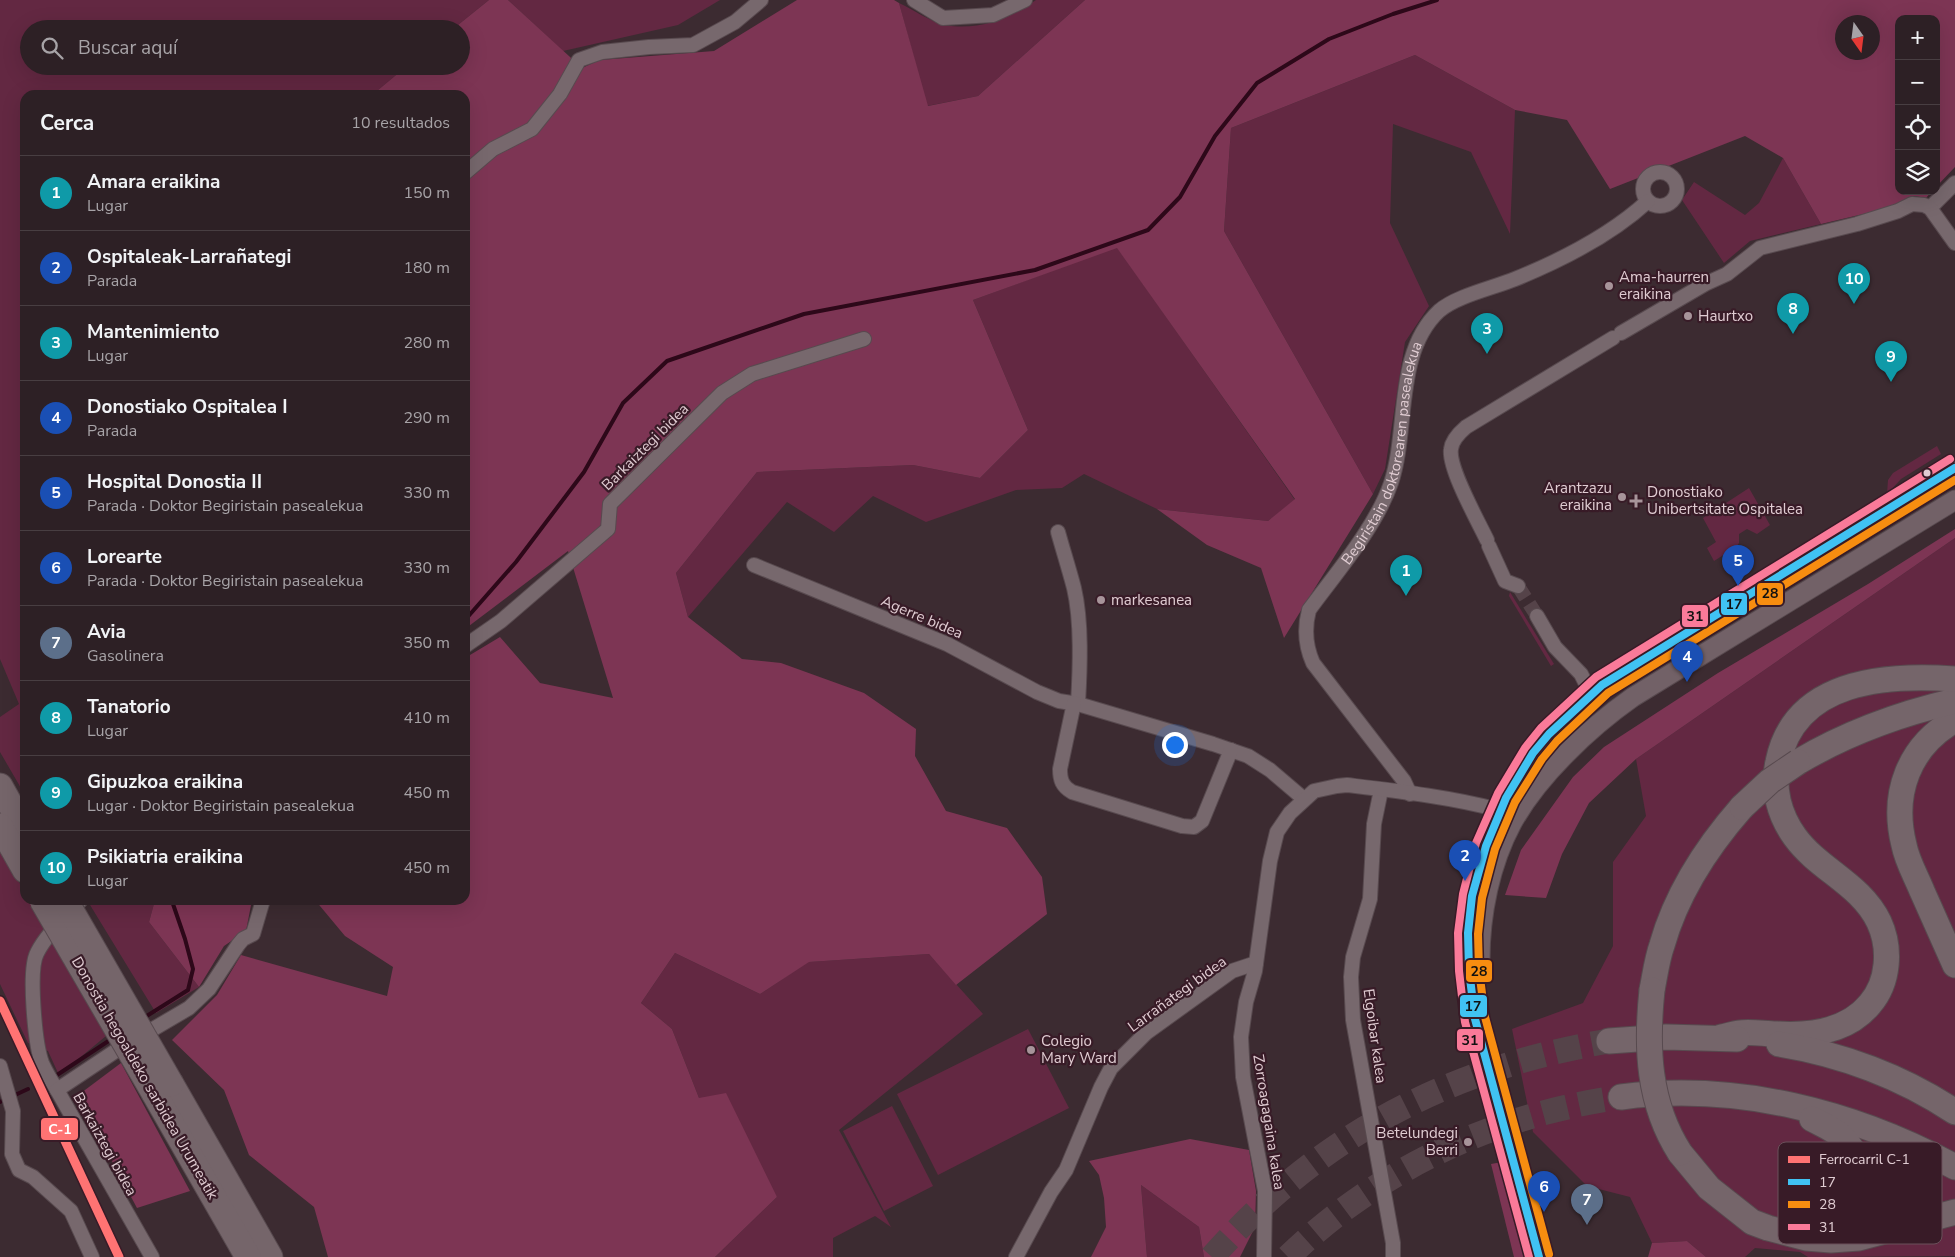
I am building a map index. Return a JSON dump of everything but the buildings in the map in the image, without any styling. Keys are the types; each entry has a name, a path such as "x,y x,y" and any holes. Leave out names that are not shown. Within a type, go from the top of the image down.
{"highway":[{"path":"1721,1037 1740,1032 1783,1035 1812,1034 1843,1025 1870,1005 1878,994 1885,974 1887,953 1884,936 1872,910 1851,887 1803,847 1787,825 1781,812 1777,796 1776,768 1786,738 1808,710 1823,698 1841,689 1884,678 1926,677 1955,679"},
{"path":"1778,1231 1752,1222 1742,1212 1709,1188 1680,1153 1662,1120 1650,1072 1648,1019 1662,945 1672,916 1703,855 1742,807 1770,781 1830,744 1867,728 1900,715 1955,701"},
{"path":"1867,728 1902,718 1955,708"},
{"path":"1955,720 1942,727 1927,741 1914,758 1904,778 1900,798 1900,822 1904,846 1914,872 1955,965"},
{"path":"0,786 20,821"},
{"path":"0,826 20,861"},
{"name":"Donostia hegoaldeko sarbidea Urumeatik","path":"45,905 270,1257"},
{"name":"Donostia hegoaldeko sarbidea Urumeatik","path":"68,905 248,1257"},
{"path":"1609,1040 1721,1037 1785,1045 1834,1056 1908,1084 1955,1112"},
{"path":"1621,1098 1688,1094 1738,1097 1794,1105 1838,1116 1905,1142"},
{"path":"1794,1105 1809,1117 1836,1132 1846,1142"},
{"path":"1942,1160 1955,1167"},
{"path":"1742,1212 1778,1222"},
{"path":"1942,1216 1955,1212"}],"main road":[{"path":"1539,1257 1475,1020 1469,984 1469,922 1472,897 1479,869 1499,810 1535,753 1565,717 1607,682 1955,468"},
{"path":"1491,878 1512,823 1543,781 1595,729 1633,698 1955,500"},
{"path":"1592,694 1597,718 1595,729"},
{"path":"1535,753 1533,763 1524,777 1524,782 1527,786 1532,786 1543,781"},
{"path":"1499,810 1530,798"},
{"path":"1499,810 1503,822 1486,900 1481,939 1480,983 1486,1018 1550,1257"}],"street":[{"path":"470,169 493,149 532,129 560,94 579,60 602,52 693,45 735,22 761,0"},
{"path":"914,0 943,18 993,15 1025,0"},
{"path":"1930,208 1955,183"},
{"name":"Begiristain doktorearen pasealekua","path":"1410,794 1404,781 1313,663 1307,651 1305,638 1305,623 1309,610 1374,517 1390,486 1397,463 1411,361 1426,327 1440,310 1466,296 1513,280 1575,251 1632,216 1648,201"},
{"path":"1518,586 1505,581 1452,466 1451,449 1456,436 1466,427 1617,335 1705,284 1727,274 1760,248 1858,224 1898,211 1912,204 1924,205 1930,208 1955,243"},
{"name":"Barkaiztegi bidea","path":"470,643 502,621 608,529 610,504 722,392 752,374 864,340"},
{"path":"1058,532 1074,589 1077,607 1080,671 1076,704 1060,769 1060,779 1064,787 1072,792 1182,826 1194,827 1202,821 1231,750"},
{"name":"Agerre bidea","path":"754,565 948,644 1037,692 1059,701 1076,704 1248,756 1270,770 1304,799"},
{"path":"1537,616 1555,647 1586,681 1592,694"},
{"path":"1256,963 1273,844 1282,822 1304,799 1314,792 1337,786 1380,790 1480,805 1499,810"},
{"name":"Elgoibar kalea","path":"1380,790 1374,824 1370,899 1353,957 1351,998 1353,1020 1393,1243 1393,1257"},
{"path":"57,1090 42,1063 36,1032 32,984 36,954 50,935 77,905"},
{"name":"Barkaiztegi bidea","path":"152,1257 57,1090 114,1052 177,1016 200,999 209,989 238,945 243,939 253,934 262,905"},
{"name":"Larrañategi bidea","path":"1016,1257 1051,1192 1066,1170 1111,1068 1146,1034 1232,972 1256,963"},
{"name":"Zorroagagaina kalea","path":"1256,963 1243,1021 1242,1058 1243,1077 1265,1191 1264,1257"},
{"path":"0,1066 13,1111 12,1154 19,1170 33,1177 71,1211 92,1257"}],"shaded area":[{"path":"0,0 489,0 464,20 20,20 20,75 396,75 378,90 20,90 20,786 0,752 0,717 19,704 0,659"},
{"path":"489,0 508,0 582,68 600,60 714,51 797,0 894,0 899,3 928,106 978,96 1085,0 1955,0 1955,167 1940,183 1940,15 1895,15 1895,195 1929,195 1926,198 1914,196 1897,206 1821,224 1783,158 1745,136 1610,189 1567,120 1515,110 1415,55 1231,128 1224,231 1373,494 1284,638 1261,568 1207,545 1157,509 1268,521 1295,499 1117,248 973,300 1028,430 980,478 913,465 757,472 676,573 688,617 742,659 781,663 864,693 916,729 915,756 946,811 1007,828 1042,877 1047,914 956,985 929,954 809,962 760,994 675,953 641,1003 672,1029 699,1098 726,1093 777,1197 715,1257 328,1257 314,1207 249,1155 224,1090 172,1040 217,995 241,955 387,996 393,967 345,936 319,905 470,905 470,655 500,637 540,683 613,698 568,551 470,625 470,90 378,90 396,75 470,75 470,20 464,20"},
{"path":"508,0 720,0 678,25 563,51"},
{"path":"1036,0 1085,0 978,96 927,106 899,3 945,25 969,26 981,25 1004,18"},
{"path":"1415,55 1515,110 1510,234 1471,152 1393,124 1390,223 1429,306 1405,342 1385,469 1373,494 1224,231 1231,128"},
{"path":"1783,158 1821,224 1750,241 1724,263 1682,200 1694,182 1745,215 1759,203"},
{"path":"1117,247 1295,500 1268,521 1157,509 1084,474 1062,488 1016,490 926,522 873,496 834,532 787,502 688,617 676,573 757,472 913,465 980,478 1028,430 973,300"},
{"path":"1937,446 1941,454 1901,479 1887,494 1888,480 1893,473"},
{"path":"1749,488 1770,525 1757,534 1747,529 1739,534 1739,543 1736,547 1714,561 1707,548 1716,542 1703,518"},
{"path":"1955,529 1955,538 1636,759 1589,803 1562,854 1546,898 1505,895 1521,850 1573,777 1604,747 1718,673 1868,584"},
{"path":"1955,538 1955,1256 1808,1257 1800,1252 1755,1248 1745,1257 1706,1257 1687,1241 1652,1243 1630,1197 1587,1186 1533,1132 1512,1029 1583,1003 1613,946 1613,862 1646,816 1636,759"},
{"path":"1510,592 1554,664 1551,666 1509,596"},
{"path":"0,851 20,884 20,905 33,905 106,1036 59,1075 48,1051 28,1043 0,984"},
{"path":"90,905 154,905 149,922 199,987 156,1013"},
{"path":"154,905 251,905 246,931 224,946 199,987 149,922"},
{"path":"675,953 760,994 808,962 929,954 983,1014 839,1130 891,1227 875,1216 833,1238 833,1257 715,1257 777,1197 699,1098 672,1029 641,1003"},
{"path":"1028,1029 1069,1108 938,1175 897,1094"},
{"path":"121,1063 190,1191 137,1208 77,1096"},
{"path":"892,1106 933,1186 884,1211 843,1131"},
{"path":"1190,1139 1249,1150 1256,1191 1255,1227 1240,1257 1204,1257 1199,1227 1141,1185 1147,1257 1091,1257 1106,1227 1104,1198 1099,1175 1089,1161"},
{"path":"1502,1162 1527,1257 1514,1257 1491,1164"},
{"path":"1141,1185 1199,1227 1204,1257 1147,1257"},
{"path":"1687,1241 1706,1257 1648,1257 1652,1243"}],"waterway":[{"path":"470,614 516,562 584,472 623,403 667,361 804,314 1035,270 1148,230 1180,197 1215,136 1257,83 1329,39 1393,14 1437,0"},
{"path":"142,1019 188,990 193,969 173,905"},
{"path":"57,1075 113,1038"},
{"path":"0,1102 28,1089"}],"tunnel":[{"path":"1518,586 1537,616"},
{"path":"1212,1257 1254,1214 1297,1176 1343,1142 1391,1113 1442,1089 1495,1069 1551,1053 1609,1041"},
{"path":"1288,1257 1324,1225 1361,1197 1401,1172 1442,1150 1485,1132 1529,1117 1574,1105 1621,1097"}],"rail line":[{"name":"C-1","path":"0,1001 119,1257"}],"transit line":[{"name":"31","path":"1529,1257 1465,1022 1459,971 1458,933 1463,894 1476,843 1498,793 1525,748 1541,728 1596,677 1950,459"},
{"name":"17","path":"1539,1257 1475,1019 1469,970 1468,933 1472,896 1486,846 1506,798 1533,753 1549,734 1602,685 1955,468"},
{"name":"28","path":"1549,1254 1485,1017 1479,970 1478,934 1482,898 1495,849 1515,802 1542,759 1557,741 1608,693 1955,480"}],"place":[{"name":"Ama-haurren eraikina","path":"1609,286"},
{"name":"Psikiatria eraikina","path":"1854,304"},
{"name":"Haurtxo","path":"1688,316"},
{"name":"Tanatorio","path":"1793,334"},
{"name":"Mantenimiento","path":"1487,354"},
{"name":"Gipuzkoa eraikina","path":"1891,382"},
{"name":"Arantzazu eraikina","path":"1622,497"},
{"name":"Donostiako Unibertsitate Ospitalea","path":"1636,501"},
{"name":"Hospital Donostia II","path":"1738,586"},
{"name":"Amara eraikina","path":"1406,596"},
{"name":"markesanea","path":"1101,600"},
{"name":"Donostiako Ospitalea I","path":"1687,682"},
{"name":"Ospitaleak-Larrañategi","path":"1465,881"},
{"name":"Colegio Mary Ward","path":"1031,1050"},
{"name":"Betelundegi Berri","path":"1468,1142"},
{"name":"Lorearte","path":"1544,1212"},
{"name":"Avia","path":"1587,1225"}]}
